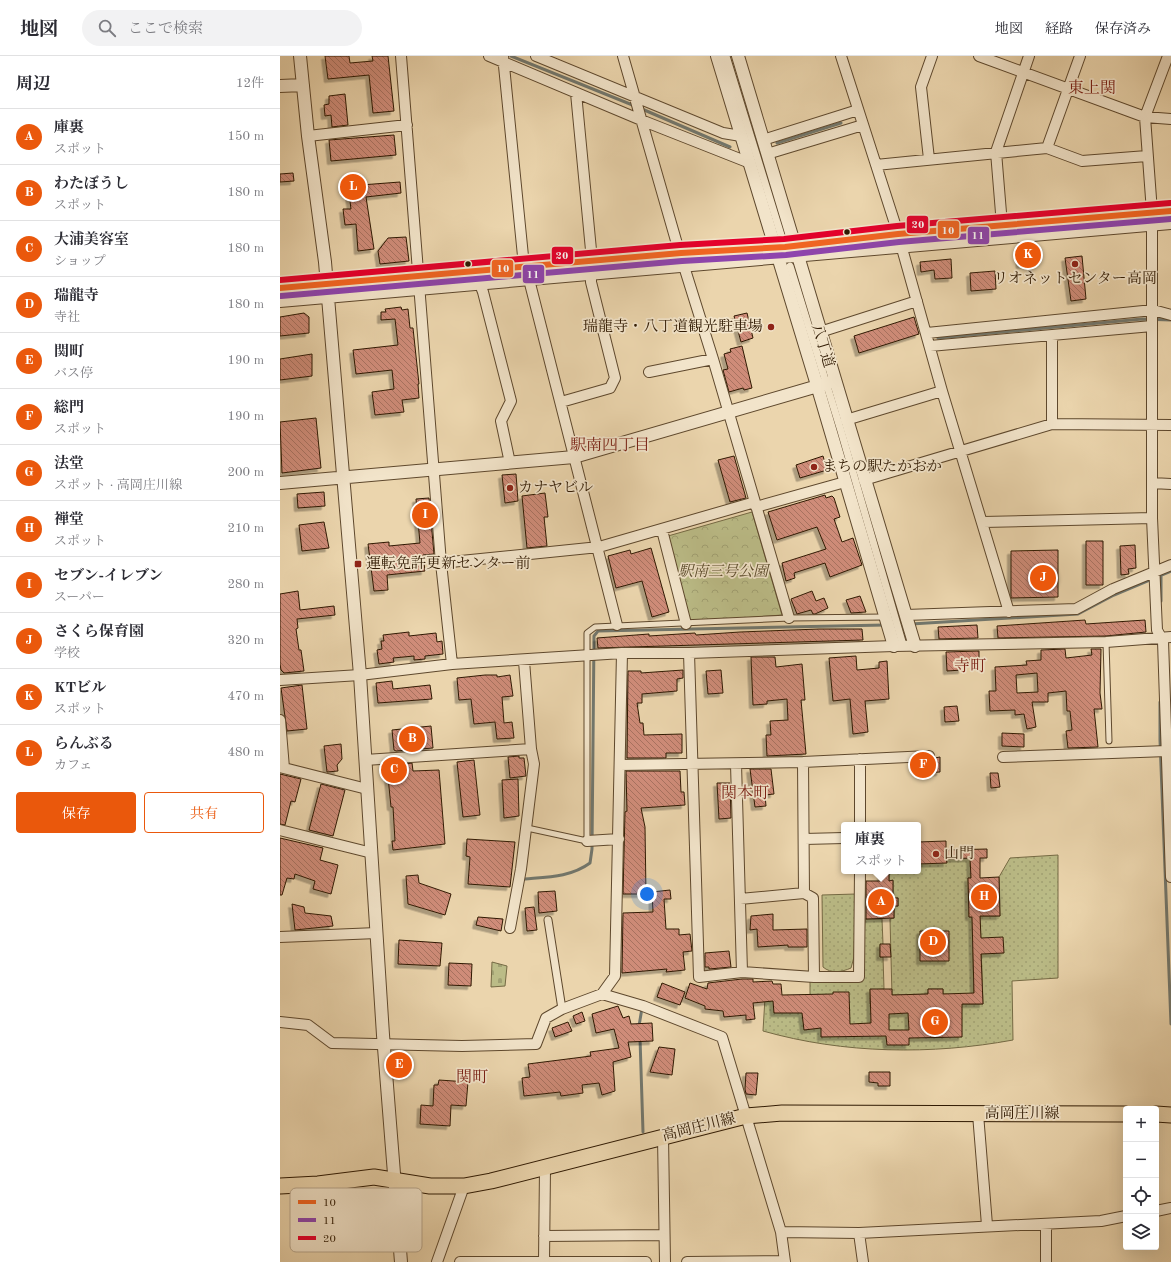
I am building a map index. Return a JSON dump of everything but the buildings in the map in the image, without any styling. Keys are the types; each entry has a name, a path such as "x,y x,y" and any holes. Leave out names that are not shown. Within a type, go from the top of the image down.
{"main road":[{"name":"高岡庄川線","path":"280,1186 318,1184 374,1177 430,1186 464,1186 545,1168 746,1116 782,1113 1123,1114"},
{"path":"1159,1114 1171,1114"}],"street":[{"path":"300,56 308,136 327,290 360,675 395,1188"},
{"path":"401,56 435,470 441,563 452,664"},
{"path":"489,56 504,60 576,93 750,163"},
{"path":"536,56 634,98 723,133 740,136"},
{"path":"623,56 634,98 789,618"},
{"name":"八丁道","path":"716,56 740,136 750,163 886,617 904,646"},
{"path":"726,56 781,235"},
{"name":"八丁道","path":"738,56 795,256 820,332 906,615 904,646"},
{"path":"841,56 898,234 942,391 983,522 1009,612"},
{"path":"929,159 921,87 932,56"},
{"path":"979,56 1145,117 1171,119"},
{"path":"1002,225 996,152 1030,56"},
{"path":"1047,148 1080,56"},
{"path":"1168,56 1145,117 1152,212 1152,518 1157,630 1163,641 1170,808 1171,877"},
{"path":"504,60 525,267 599,547 617,624"},
{"path":"280,86 303,85"},
{"path":"561,402 610,388 615,378 591,282 591,261 576,93"},
{"path":"763,140 858,110"},
{"path":"767,154 863,124"},
{"path":"308,136 407,125"},
{"path":"876,165 1047,148 1082,161 1147,156"},
{"path":"795,256 898,234 1171,211"},
{"path":"280,301 327,290 418,275 591,261 683,259 776,253 795,256 902,248 1171,223"},
{"path":"795,256 841,431 904,646"},
{"path":"280,288 327,290 419,288 592,274 683,259"},
{"path":"475,271 480,283 511,401 501,421 510,464"},
{"path":"820,332 917,301"},
{"path":"926,333 1153,311 1171,314"},
{"path":"930,346 1152,326"},
{"path":"1052,334 1052,424"},
{"path":"649,372 713,360"},
{"path":"280,482 510,464 574,457 835,381"},
{"path":"846,420 942,391"},
{"path":"864,480 1052,424 1171,425"},
{"path":"441,563 599,547 845,482"},
{"path":"1152,483 1171,484"},
{"path":"983,522 1152,518"},
{"path":"662,530 686,624"},
{"path":"906,615 1076,609 1113,589 1171,565"},
{"path":"280,680 360,675 452,664 622,653 689,653 904,646 1106,642 1171,637"},
{"path":"280,1022 308,1025 332,1043 462,1046 536,1044 546,1018 562,1009 602,994 615,976 622,653"},
{"path":"689,653 698,976 742,972 814,977 859,977 860,874"},
{"path":"510,928 526,828 534,764 531,750 524,660"},
{"path":"280,720 282,768 367,789"},
{"path":"365,760 531,750"},
{"path":"1003,757 1167,751"},
{"path":"620,766 803,762 928,756"},
{"path":"860,759 860,822"},
{"path":"803,762 804,893"},
{"path":"736,764 742,972"},
{"path":"280,830 372,854"},
{"path":"804,839 841,838"},
{"path":"587,841 618,839"},
{"path":"740,899 804,893 813,898 814,977"},
{"path":"548,920 562,1009"},
{"path":"280,937 377,932"},
{"path":"602,994 643,1006 722,1037 781,1232 785,1261 687,1262"},
{"path":"978,1114 987,1226"},
{"path":"664,1137 665,1262"},
{"path":"544,1262 545,1168"},
{"path":"437,1262 464,1186"},
{"path":"1159,1210 1171,1208"},
{"path":"781,1232 859,1233 1101,1221 1123,1217"},
{"path":"1046,1224 1046,1262"},
{"path":"859,1233 863,1262"},
{"path":"544,1236 664,1235"},
{"path":"400,1252 401,1262"},
{"path":"460,1262 646,1262"}],"lane":[{"path":"526,828 587,841 587,633 595,627 617,624 686,624 789,618 886,617"},
{"path":"1106,642 1109,741"}],"green space":[{"name":"駅南三号公園","path":"752,512 782,615 689,622 668,536"},
{"path":"1058,855 1058,978 1012,981 1013,1040 951,1048 888,1050 825,1044 794,1039 763,1031 765,998 810,995 810,980 862,981 865,919 882,919 883,944 880,945 880,957 883,957 884,989 870,990 870,1004 983,1004 980,916 1000,916 999,877 1010,858"},
{"path":"970,858 971,878 968,878 969,917 972,917 974,996 943,994 943,989 928,989 928,994 892,995 890,919 894,918 894,906 898,906 898,898 893,898 893,881 889,881 889,874 921,874 921,859 947,862 946,859"},
{"path":"856,894 854,957 851,968 844,971 829,971 823,967 822,895"},
{"path":"492,962 507,966 505,986 491,987"}],"waterway":[{"path":"511,56 635,106"},
{"path":"642,109 730,147"},
{"path":"777,143 841,123"},
{"path":"938,338 1142,319 1171,320"},
{"path":"911,624 1078,614 1114,595 1171,571"},
{"path":"1161,575 1161,601"},
{"path":"525,879 567,874 583,868 590,863 592,849 594,636 598,631 885,625"},
{"path":"1160,702 1160,740 1171,1024"},
{"path":"639,1026 642,1008"},
{"path":"640,1038 643,1132"}],"transit line":[{"name":"20","path":"280,280 680,245 784,239 897,226 1170,203"},
{"name":"10","path":"280,288 681,253 785,247 898,234 1171,211"},
{"name":"11","path":"281,296 682,261 786,255 899,242 1171,219"}],"place":[{"name":"らんぶる","path":"353,187"},
{"name":"KTビル","path":"1028,255"},
{"name":"リオネットセンター高岡","path":"1075,264"},
{"name":"瑞龍寺・八丁道観光駐車場","path":"771,327"},
{"name":"まちの駅たかおか","path":"814,467"},
{"name":"カナヤビル","path":"510,488"},
{"name":"セブン-イレブン","path":"425,515"},
{"name":"運転免許更新センター前","path":"358,564"},
{"name":"さくら保育園","path":"1043,578"},
{"name":"わたぼうし","path":"412,739"},
{"name":"総門","path":"923,765"},
{"name":"大浦美容室","path":"394,770"},
{"name":"山門","path":"936,854"},
{"name":"禅堂","path":"984,897"},
{"name":"庫裏","path":"881,902"},
{"name":"瑞龍寺","path":"933,942"},
{"name":"法堂","path":"935,1022"},
{"name":"関町","path":"399,1065"}],"district":[{"name":"東上関","path":"1092,89"},
{"name":"駅南四丁目","path":"610,446"},
{"name":"寺町","path":"970,667"},
{"name":"関本町","path":"745,794"},
{"name":"関町","path":"472,1078"}]}
